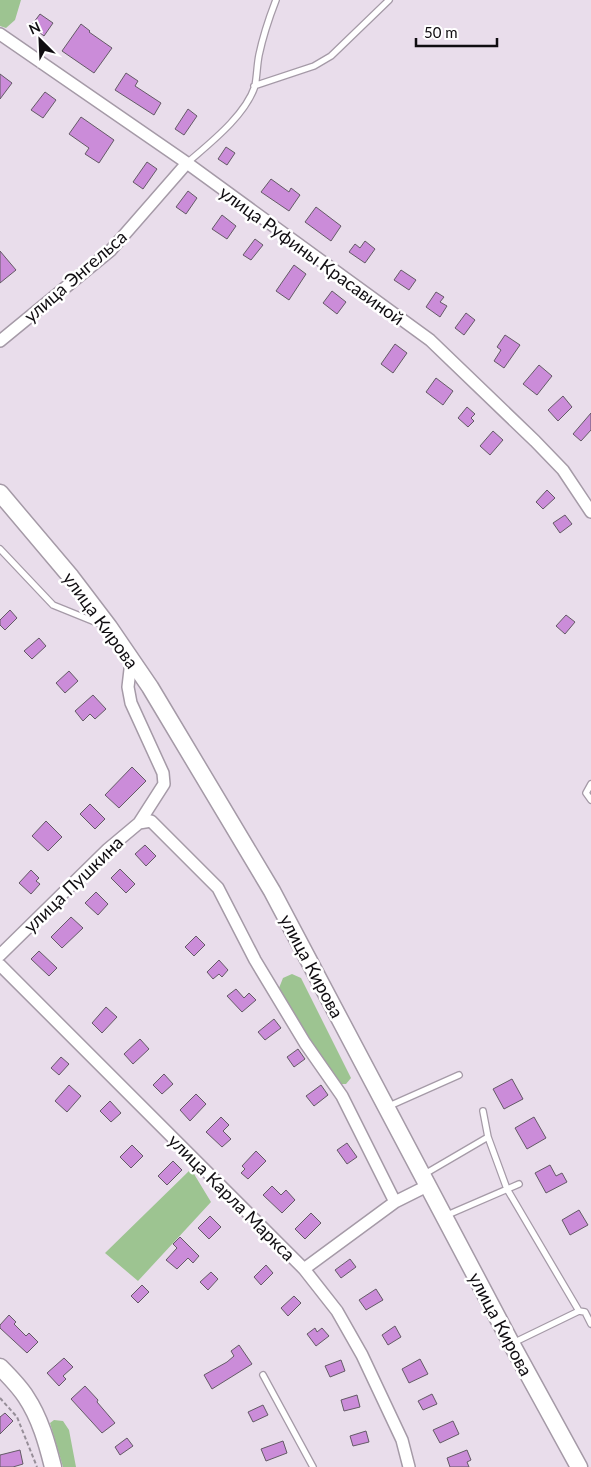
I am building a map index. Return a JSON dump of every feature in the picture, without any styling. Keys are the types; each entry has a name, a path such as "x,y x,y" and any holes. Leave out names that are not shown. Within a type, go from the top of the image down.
{"main road":[{"name":"улица Кирова","path":"0,492 71,577 150,687 272,891 511,1343 579,1467"},
{"path":"0,1367 25,1396 34,1410 53,1467"}],"street":[{"name":"улица Руфины Красавиной","path":"0,34 187,163 430,340 535,440 563,470 591,512"},
{"name":"улица Энгельса","path":"0,341 111,250 187,163"},
{"path":"132,661 128,687 130,703 163,773 164,784 139,823"},
{"name":"улица Пушкина","path":"0,955 108,849 139,823 151,821 218,888 255,960 305,1043 342,1096 395,1202"},
{"name":"улица Карла Маркса","path":"0,965 304,1269 337,1311 362,1355 402,1440 408,1467"},
{"path":"304,1269 425,1181"}],"lane":[{"path":"187,163 240,113 254,86 258,57 267,22 276,0"},
{"path":"254,86 314,66 331,56 389,0"},
{"path":"0,549 53,605 108,628"},
{"path":"591,784 586,792 591,800"},
{"path":"386,1107 458,1075"},
{"path":"483,1111 488,1137 507,1189 579,1311"},
{"path":"425,1181 488,1137"},
{"path":"444,1216 519,1184"},
{"path":"511,1343 579,1311 585,1312 591,1324"},
{"path":"263,1375 313,1467"}],"path":[{"path":"0,1398 17,1417 37,1467"}],"green space":[{"path":"0,0 21,0 15,20 6,28 0,26"},
{"path":"292,974 301,978 351,1078 346,1084 340,1084 310,1042 279,988 283,978"},
{"path":"191,1169 211,1202 138,1281 105,1253"},
{"path":"54,1420 63,1421 69,1430 76,1467 63,1467 50,1423"}],"building":[{"path":"40,14 53,23 44,36 31,26"},
{"path":"81,24 112,48 94,73 62,51"},
{"path":"126,73 138,81 135,86 161,103 154,115 115,90"},
{"path":"0,74 12,83 0,99"},
{"path":"45,92 56,100 43,118 31,110"},
{"path":"188,109 197,116 184,135 175,129"},
{"path":"81,117 114,140 99,163 85,154 89,148 69,134"},
{"path":"226,147 235,153 227,165 218,159"},
{"path":"147,162 157,169 143,189 133,182"},
{"path":"271,179 289,192 291,188 300,195 289,211 261,192"},
{"path":"188,191 197,198 186,214 176,207"},
{"path":"316,207 341,226 331,241 305,222"},
{"path":"222,215 236,226 227,239 212,229"},
{"path":"255,239 263,245 251,260 243,255"},
{"path":"365,241 375,249 365,263 349,252 355,244 360,248"},
{"path":"0,251 16,270 0,283"},
{"path":"294,265 306,274 289,300 276,291"},
{"path":"401,270 416,280 409,290 394,280"},
{"path":"332,291 346,302 337,314 323,303"},
{"path":"436,292 444,297 440,302 447,306 440,317 426,307"},
{"path":"466,313 475,320 464,335 455,328"},
{"path":"505,335 520,345 504,368 494,361 501,350 497,347"},
{"path":"395,344 407,353 393,373 381,364"},
{"path":"539,365 552,376 537,395 523,384"},
{"path":"436,378 453,391 443,405 426,392"},
{"path":"563,396 572,407 558,421 548,410"},
{"path":"467,407 475,414 471,418 474,421 468,427 458,418"},
{"path":"591,413 591,430 581,441 573,434"},
{"path":"493,431 503,440 490,455 480,446"},
{"path":"547,490 555,498 543,509 536,502"},
{"path":"565,515 572,524 560,533 553,523"},
{"path":"10,610 17,618 5,630 0,625 0,620"},
{"path":"566,615 575,622 565,634 556,626"},
{"path":"39,638 46,646 32,659 24,651"},
{"path":"69,671 78,681 65,693 56,683"},
{"path":"93,695 106,709 95,719 90,714 83,721 75,711"},
{"path":"132,767 146,781 119,808 105,795"},
{"path":"90,804 105,819 95,829 80,814"},
{"path":"46,821 62,837 48,851 32,836"},
{"path":"145,845 156,856 146,866 135,854"},
{"path":"120,869 135,884 126,893 111,878"},
{"path":"31,870 39,878 36,881 40,884 31,894 19,883"},
{"path":"96,892 108,904 98,915 85,903"},
{"path":"71,917 83,928 62,948 51,937"},
{"path":"196,936 205,945 194,956 185,947"},
{"path":"39,951 57,968 49,976 31,959"},
{"path":"219,960 228,970 222,977 219,974 213,979 207,972"},
{"path":"236,989 244,998 249,993 256,1000 242,1012 227,996"},
{"path":"106,1007 117,1017 102,1033 92,1023"},
{"path":"274,1019 281,1028 265,1040 258,1032"},
{"path":"140,1039 149,1049 133,1064 124,1054"},
{"path":"298,1049 305,1059 294,1067 287,1057"},
{"path":"61,1057 69,1064 59,1075 51,1068"},
{"path":"164,1074 173,1084 162,1094 153,1085"},
{"path":"512,1079 523,1099 504,1109 493,1089"},
{"path":"69,1085 81,1096 67,1112 55,1101"},
{"path":"321,1085 328,1095 314,1106 306,1096"},
{"path":"196,1094 206,1104 190,1121 180,1110"},
{"path":"110,1101 121,1113 111,1122 100,1111"},
{"path":"221,1117 229,1125 223,1131 231,1139 222,1147 206,1132"},
{"path":"534,1117 546,1138 527,1149 515,1128"},
{"path":"347,1143 357,1157 347,1164 337,1150"},
{"path":"132,1145 143,1156 131,1168 120,1157"},
{"path":"256,1151 266,1161 248,1179 241,1173 245,1169 242,1166"},
{"path":"173,1161 182,1170 167,1185 158,1176"},
{"path":"550,1165 556,1176 562,1173 567,1182 546,1193 535,1173"},
{"path":"272,1186 281,1195 286,1190 295,1200 282,1213 263,1195"},
{"path":"579,1210 588,1225 570,1235 562,1220"},
{"path":"311,1213 321,1223 305,1239 295,1229"},
{"path":"210,1216 221,1227 209,1239 198,1228"},
{"path":"180,1237 199,1256 193,1263 188,1258 177,1269 166,1260 177,1248 173,1244"},
{"path":"350,1259 356,1267 341,1278 335,1270"},
{"path":"266,1265 273,1273 261,1285 254,1277"},
{"path":"211,1272 218,1279 208,1290 200,1282"},
{"path":"142,1285 149,1292 138,1303 131,1296"},
{"path":"376,1289 383,1300 366,1310 359,1300"},
{"path":"294,1296 301,1303 288,1316 281,1308"},
{"path":"9,1315 16,1322 14,1324 26,1336 29,1333 38,1342 27,1353 0,1328 0,1325"},
{"path":"395,1326 401,1337 388,1345 382,1335"},
{"path":"315,1328 317,1332 322,1328 329,1336 316,1346 307,1334"},
{"path":"239,1345 252,1364 212,1389 204,1375 234,1356 231,1351"},
{"path":"64,1358 73,1367 63,1376 66,1379 59,1386 47,1373"},
{"path":"420,1359 428,1374 409,1383 402,1369"},
{"path":"341,1360 345,1371 330,1377 325,1366"},
{"path":"85,1386 115,1423 102,1433 71,1399"},
{"path":"432,1394 437,1404 423,1410 418,1401"},
{"path":"357,1395 360,1407 344,1411 341,1400"},
{"path":"263,1405 268,1415 253,1422 248,1412"},
{"path":"5,1413 13,1421 0,1434 0,1417"},
{"path":"453,1421 459,1434 440,1443 433,1430"},
{"path":"366,1431 369,1442 353,1446 350,1436"},
{"path":"127,1438 133,1446 120,1455 115,1447"},
{"path":"283,1441 287,1453 266,1461 261,1449"},
{"path":"20,1450 23,1464 13,1467 0,1467 0,1455"},
{"path":"467,1450 471,1460 467,1462 469,1467 450,1467 447,1458"}]}
